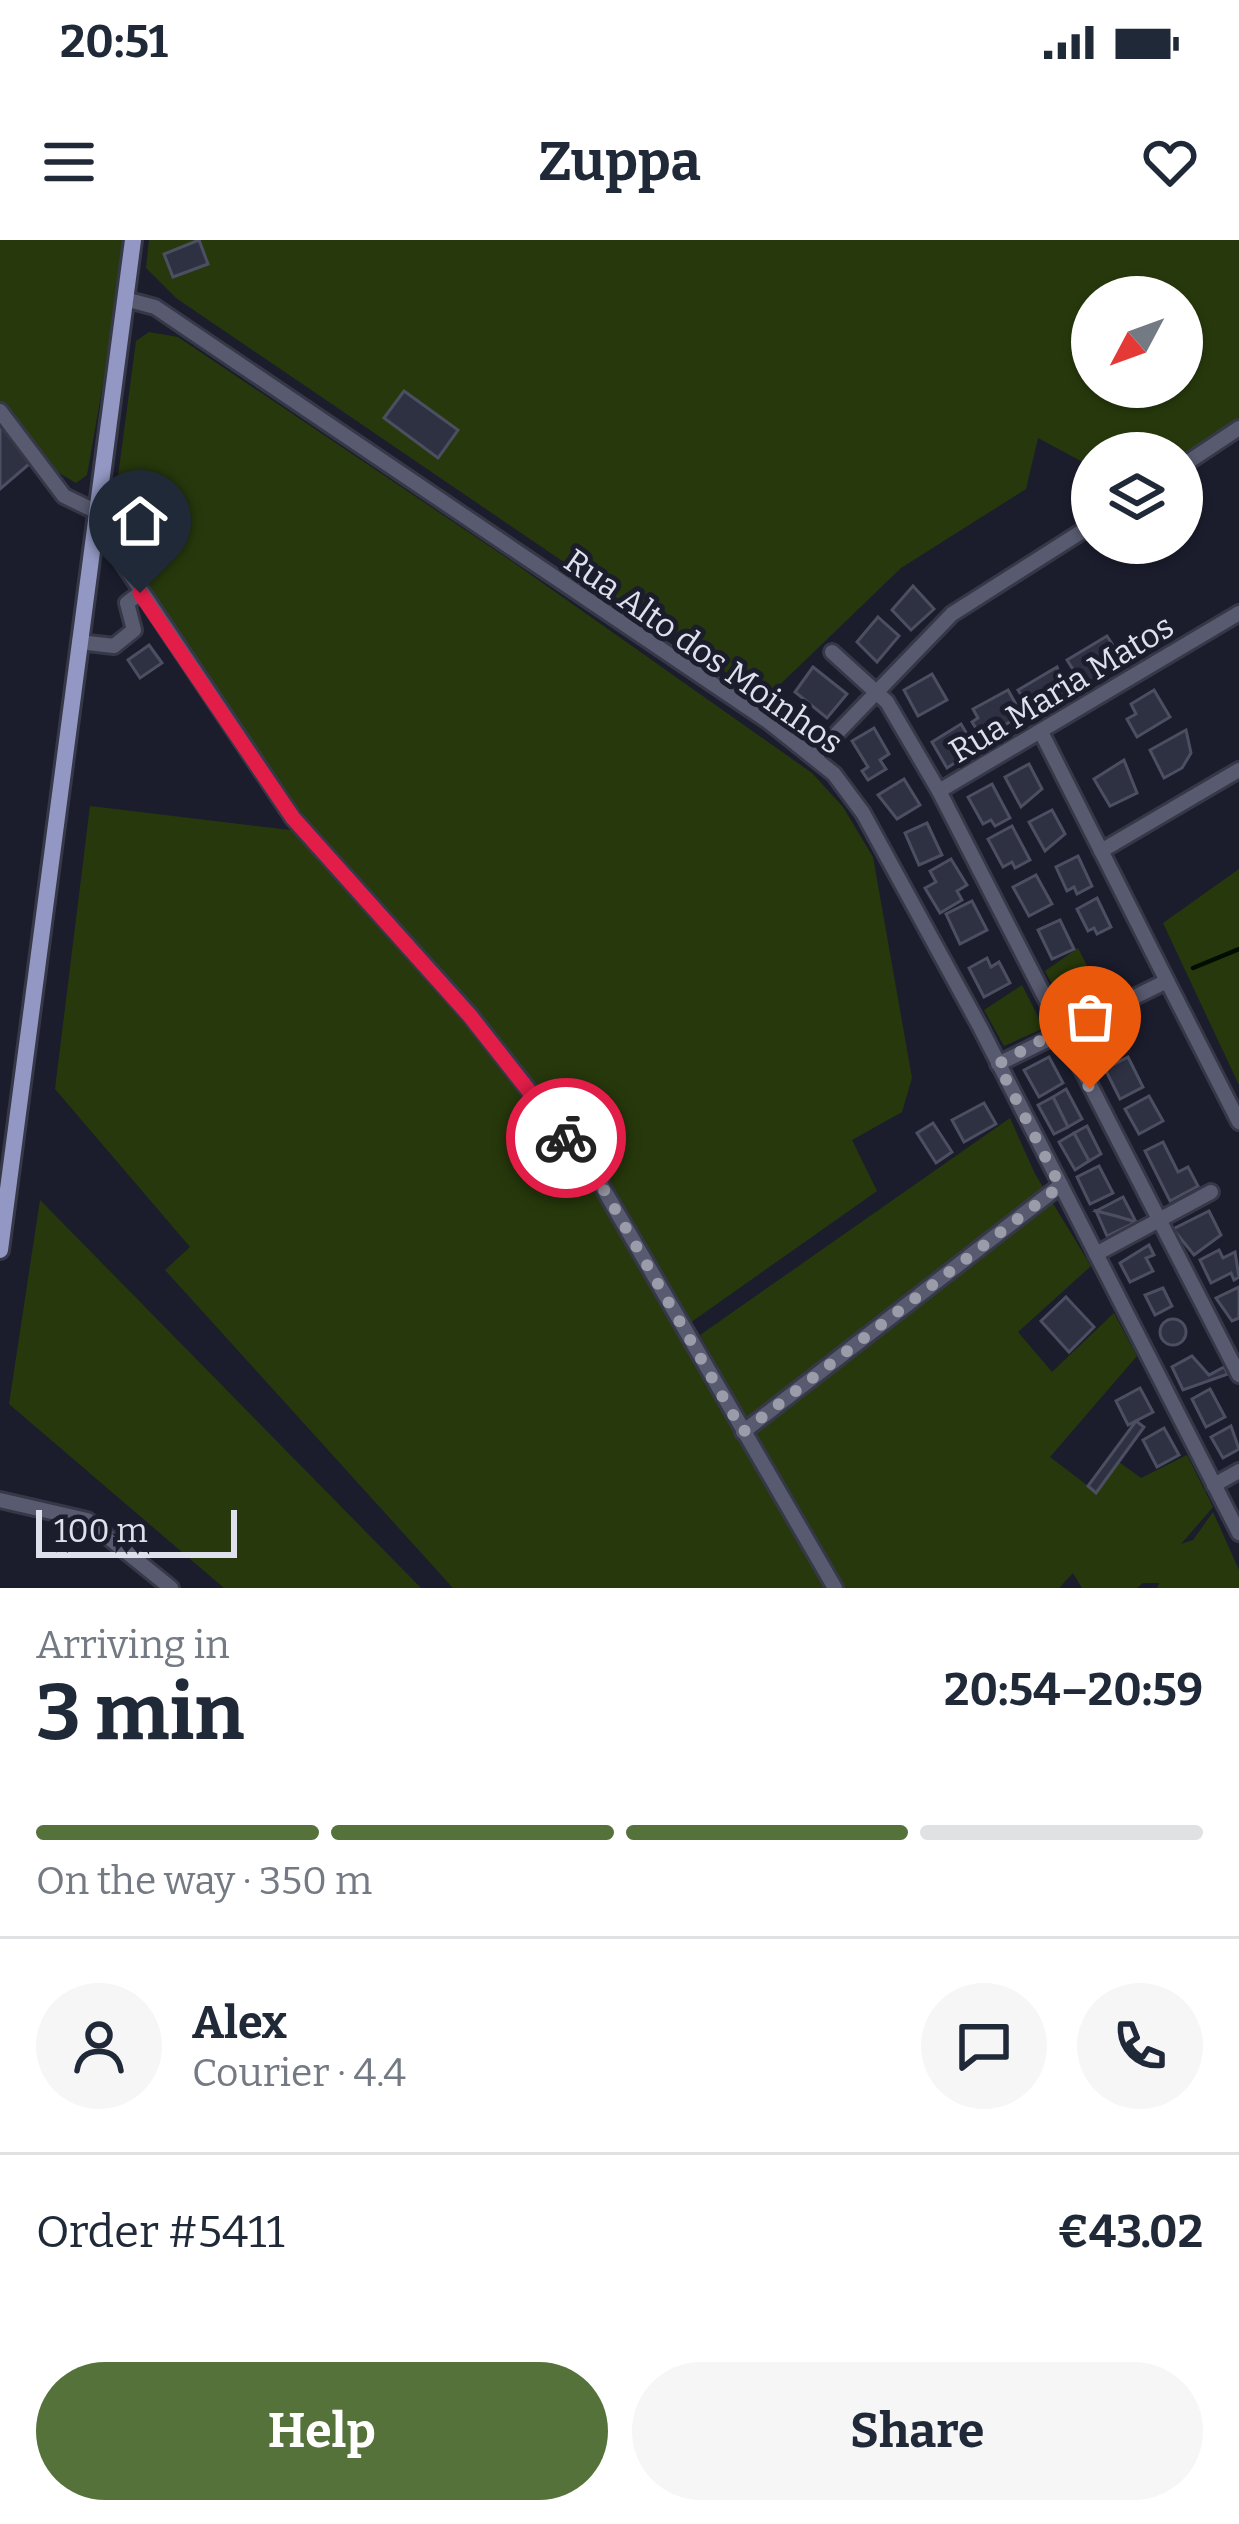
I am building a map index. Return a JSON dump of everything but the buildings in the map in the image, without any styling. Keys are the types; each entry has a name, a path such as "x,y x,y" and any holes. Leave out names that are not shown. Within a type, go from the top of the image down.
{"main road":[{"path":"0,1250 133,240"}],"street":[{"name":"Rua Alto dos Moinhos","path":"125,298 154,307 815,756 862,813 998,1064 1239,1533"},
{"path":"0,411 64,496 96,518 117,560 293,818 470,1016 596,1176 836,1588"},
{"path":"1203,452 1239,428"},
{"path":"815,756 952,614 1071,538"},
{"path":"92,548 117,560"},
{"path":"90,567 117,560"},
{"path":"80,642 113,646 134,630 127,603 140,593"},
{"name":"Rua Maria Matos","path":"832,652 876,692 939,791 1239,613"},
{"path":"1041,732 1239,1122"},
{"path":"1101,851 1239,770"},
{"path":"939,791 1239,1375"},
{"path":"998,1064 1167,981"},
{"path":"743,1432 1060,1186"},
{"path":"1096,1254 1211,1192"},
{"path":"1214,1485 1239,1471"},
{"path":"0,1500 21,1509 87,1520 171,1588"},
{"path":"0,1514 21,1509"}],"green space":[{"path":"0,240 128,240 87,475 76,483 36,459 0,411"},
{"path":"149,240 1239,240 1239,422 1203,448 1203,432 1071,432 1071,456 1038,438 1026,489 901,568 765,699 176,298 146,268"},
{"path":"149,332 178,337 510,560 812,773 843,807 873,857 912,1078 902,1112 852,1140 877,1191 680,1330 827,1588 453,1588 165,1270 190,1247 55,1089 90,806 307,832 111,529 136,341"},
{"path":"1239,869 1239,1085 1163,923"},
{"path":"1078,948 1105,1001 1068,1016 1045,971"},
{"path":"1022,985 1044,1028 1004,1046 984,1010"},
{"path":"1010,1118 1035,1174 1091,1266 1018,1332 1052,1372 1114,1313 1137,1356 1050,1457 1096,1492 1119,1462 1141,1478 1187,1455 1213,1507 1181,1544 1193,1540 1213,1512 1239,1570 1239,1588 1157,1588 1159,1583 1143,1583 1137,1588 1082,1588 1073,1573 1059,1588 842,1588 700,1335"},
{"path":"40,1200 421,1588 224,1588 9,1404"}],"waterway":[{"path":"1193,968 1239,949"}],"way so far":[{"path":"566,1138 596,1176 743,1432 1060,1186 998,1064 1060,1030 1090,1089"}],"route":[{"path":"140,593 293,818 470,1016 566,1138"}]}
